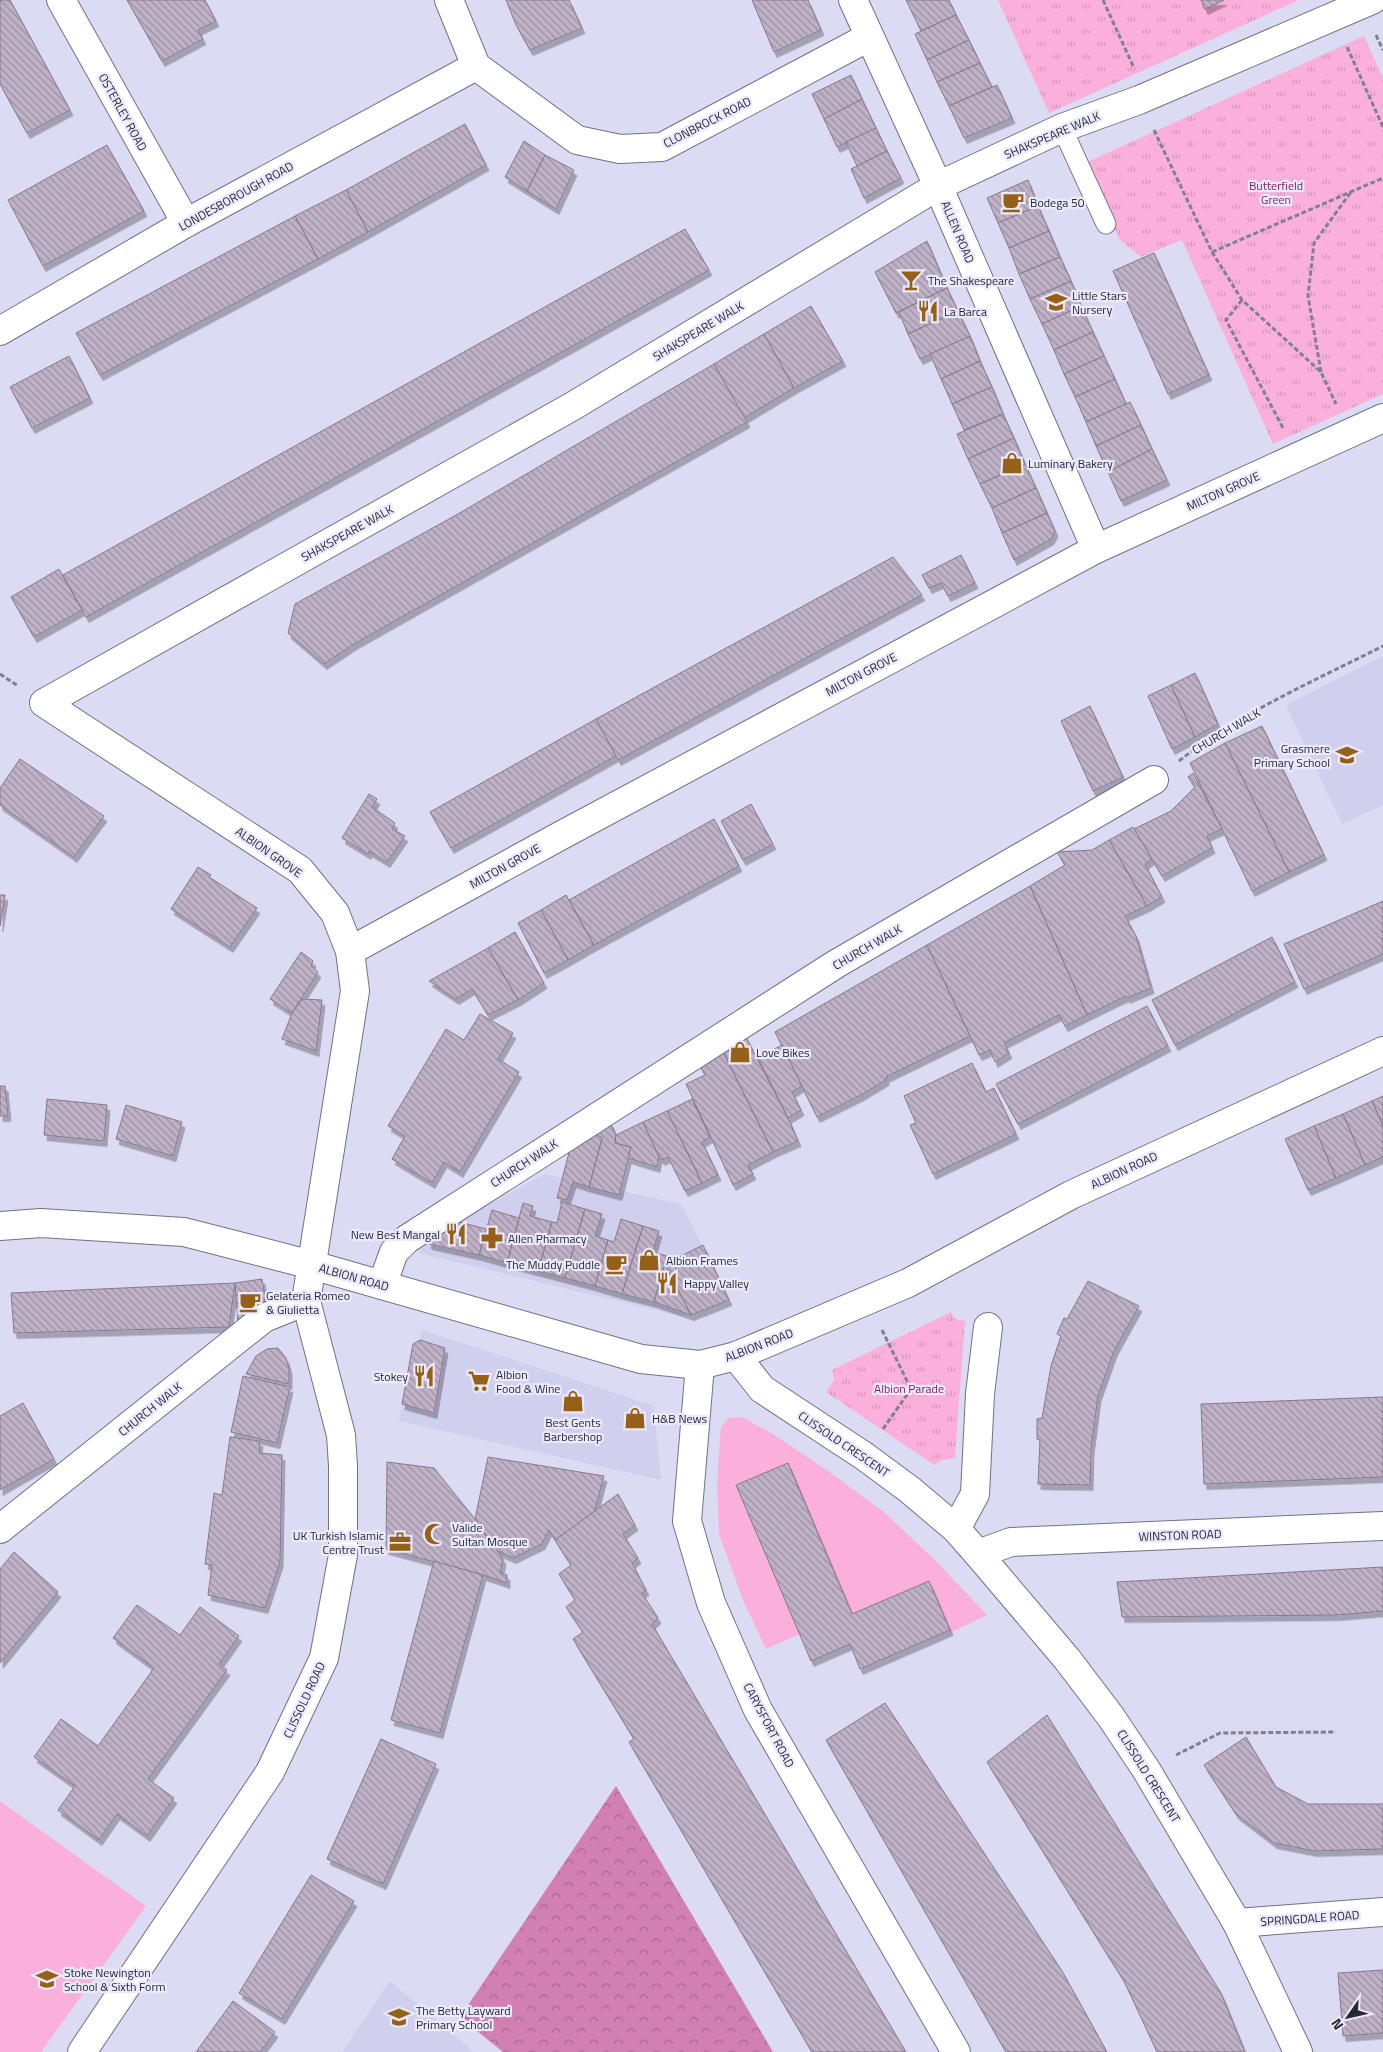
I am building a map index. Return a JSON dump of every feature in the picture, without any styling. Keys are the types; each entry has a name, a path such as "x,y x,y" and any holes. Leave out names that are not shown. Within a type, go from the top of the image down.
{"street":[{"name":"OSTERLEY ROAD","path":"61,0 186,223"},
{"path":"449,0 476,66"},
{"name":"ALLEN ROAD","path":"853,0 938,186 1096,548"},
{"name":"SHAKSPEARE WALK","path":"44,703 573,406 938,186 1062,128 1139,100 1373,5"},
{"name":"CLONBROCK ROAD","path":"476,66 577,140 620,149 662,147 869,36"},
{"name":"LONDESBOROUGH ROAD","path":"0,331 186,223 476,66"},
{"name":"MILTON GROVE","path":"350,951 1096,548 1383,418"},
{"name":"ALBION GROVE","path":"44,703 300,870 335,913 350,951 355,991 312,1265"},
{"name":"CHURCH WALK","path":"382,1285 394,1252 407,1239 836,964 1154,780"},
{"name":"ALBION ROAD","path":"0,1226 41,1223 184,1232 312,1265 641,1359 700,1364 736,1356 908,1283 1071,1195 1383,1051"},
{"name":"CLISSOLD ROAD","path":"82,2052 129,1985 270,1772 324,1658 343,1555 343,1466 341,1435 306,1301 312,1265"},
{"name":"CHURCH WALK","path":"0,1529 264,1318 306,1301"},
{"path":"956,1530 975,1494 980,1394 988,1327"},
{"name":"CLISSOLD CRESCENT","path":"736,1356 762,1389 864,1456 910,1490 956,1530 1067,1659 1111,1717 1147,1771 1237,1923 1298,2052"},
{"name":"CARYSFORT ROAD","path":"700,1364 687,1521 711,1603 758,1710 956,2052"},
{"name":"WINSTON ROAD","path":"978,1554 1011,1542 1383,1526"},
{"name":"SPRINGDALE ROAD","path":"1237,1923 1383,1912"}],"lane":[{"path":"1062,128 1106,224"}],"path":[{"path":"1103,0 1136,74 1139,100 1212,252 1242,300 1321,372"},
{"path":"1373,5 1346,44 1383,127"},
{"path":"1212,252 1383,178"},
{"path":"1350,433 1321,372 1308,296 1314,243 1351,192"},
{"path":"1242,300 1226,320 1283,428 1292,424"},
{"name":"CHURCH WALK","path":"1154,780 1201,744 1278,700 1383,646"},
{"path":"864,1456 911,1389 868,1300"},
{"path":"1147,1771 1220,1732 1336,1732"}],"shaded area":[{"name":"Grasmere Primary School","path":"1383,656 1383,805 1342,824 1286,705"},
{"path":"544,1174 681,1204 729,1300 680,1316 419,1253 423,1241"},
{"path":"422,1330 654,1406 661,1480 399,1421 413,1344 420,1340"},
{"name":"The Betty Layward Primary School","path":"390,1981 474,2052 342,2052"}],"green space":[{"path":"998,0 1299,0 1049,113"},
{"name":"Butterfield Green","path":"1364,36 1383,78 1383,394 1273,444 1182,240 1141,257 1120,240 1085,163"},
{"name":"Albion Parade","path":"951,1312 955,1319 965,1321 955,1458 943,1460 934,1465 826,1392 834,1380 832,1370"},
{"path":"742,1417 773,1434 884,1512 937,1562 987,1615 950,1633 929,1582 852,1614 788,1464 800,1634 766,1649 743,1600 719,1534 717,1485 721,1427 729,1418"},
{"path":"616,1786 773,2052 503,2052 460,2017"},
{"name":"Stoke Newington School & Sixth Form","path":"0,1801 146,1906 41,2052 0,2052"}],"building":[{"path":"0,0 10,0 70,110 27,133 0,84"},
{"path":"127,0 205,0 216,21 198,30 203,39 162,61"},
{"path":"506,0 569,0 582,28 530,50 516,25"},
{"path":"752,0 808,0 821,30 774,52"},
{"path":"906,0 949,0 956,15 921,31"},
{"path":"1201,0 1224,0 1205,9"},
{"path":"956,15 969,40 927,60 915,34"},
{"path":"969,40 980,63 937,82 927,60"},
{"path":"980,63 992,87 949,106 937,82"},
{"path":"851,75 862,99 824,119 812,94"},
{"path":"997,85 1012,118 964,138 949,106"},
{"path":"862,99 876,128 837,147 824,119"},
{"path":"465,124 486,165 368,232 346,190"},
{"path":"876,128 887,151 857,166 846,142"},
{"path":"524,141 545,155 527,191 505,177"},
{"path":"107,145 144,211 43,266 8,200"},
{"path":"887,151 901,178 864,198 851,169"},
{"path":"545,155 574,170 556,209 527,191"},
{"name":"Bodega 50","path":"1028,180 1038,206 998,223 987,198"},
{"path":"346,190 368,232 318,259 295,216"},
{"path":"1038,206 1049,231 1009,248 998,223"},
{"path":"295,216 318,259 100,375 76,333"},
{"path":"685,229 709,270 86,617 63,575"},
{"path":"1049,231 1060,257 1019,274 1009,248"},
{"name":"The Shakespeare","path":"927,241 947,288 896,313 875,272"},
{"path":"1154,253 1209,375 1168,394 1113,271"},
{"path":"1060,257 1071,281 1030,299 1019,274"},
{"name":"Little Stars Nursery","path":"1071,281 1081,306 1042,324 1030,299"},
{"name":"La Barca","path":"947,288 958,311 908,334 899,312"},
{"path":"811,306 843,361 794,388 764,334"},
{"path":"1081,306 1093,332 1054,350 1042,324"},
{"path":"958,311 970,336 920,359 908,334"},
{"path":"1093,332 1104,356 1064,374 1054,350"},
{"path":"764,334 794,388 744,418 714,364"},
{"path":"970,336 980,361 941,379 930,354"},
{"path":"69,356 90,398 32,428 10,387"},
{"path":"1104,356 1115,379 1075,397 1064,374"},
{"path":"980,361 992,387 952,404 941,379"},
{"path":"714,364 747,422 354,644 324,664 288,633 295,604 458,514"},
{"path":"1115,379 1126,404 1086,422 1075,397"},
{"path":"992,387 1003,414 964,430 952,404"},
{"path":"1130,402 1141,425 1096,446 1086,422"},
{"path":"1003,414 1014,438 968,459 957,434"},
{"path":"1141,425 1152,449 1108,472 1096,446"},
{"path":"1014,438 1025,464 980,484 968,459"},
{"path":"1152,449 1167,480 1121,501 1108,472"},
{"path":"1025,464 1036,488 992,508 980,484"},
{"path":"1036,488 1047,513 1002,533 992,508"},
{"path":"1047,513 1055,531 1051,539 1014,560 1002,533"},
{"path":"961,555 975,583 948,596 941,583 929,588 922,575"},
{"path":"893,557 922,595 618,760 596,719"},
{"path":"59,569 82,610 34,637 11,597"},
{"path":"1195,673 1218,724 1195,737 1171,685"},
{"path":"1171,685 1195,737 1172,749 1148,696"},
{"path":"1090,706 1123,777 1093,791 1061,721"},
{"path":"596,719 616,756 451,848 430,812"},
{"path":"1262,726 1324,855 1289,872 1225,743"},
{"path":"1225,743 1289,872 1252,891 1190,763"},
{"path":"20,759 104,816 74,857 0,805 0,788"},
{"path":"1193,773 1222,829 1207,836 1212,848 1162,876 1134,829 1171,811 1195,787 1188,777"},
{"path":"369,794 377,799 372,807 395,823 392,829 405,836 387,862 369,851 368,854 342,838"},
{"path":"751,804 773,844 743,860 721,821"},
{"path":"714,819 739,866 594,945 569,900"},
{"path":"1133,827 1152,859 1145,864 1162,897 1147,906 1109,840"},
{"path":"1109,840 1147,906 1125,916 1136,936 1151,988 1127,998 1126,996 1087,1015 1030,886 1065,865 1057,852 1092,850"},
{"path":"198,867 211,875 209,877 257,908 230,947 171,909"},
{"path":"1030,886 1087,1015 1065,1026 1059,1015 1004,1043 1009,1053 995,1062 990,1050 979,1055 927,945"},
{"path":"0,895 5,895 0,926"},
{"path":"566,895 594,945 568,960 541,910"},
{"path":"1383,901 1383,954 1304,989 1284,944"},
{"path":"541,910 568,960 544,973 518,923"},
{"path":"515,932 544,983 518,1000 488,948"},
{"path":"1272,937 1295,982 1175,1045 1152,1000"},
{"path":"927,945 970,1036 886,1077 886,1080 861,1095 817,1117 775,1032"},
{"path":"488,948 518,1000 488,1015 472,989 456,999 429,981"},
{"path":"301,952 313,961 311,966 318,972 292,1013 270,999"},
{"path":"302,999 322,1000 316,1051 282,1039 292,1013"},
{"path":"1147,1006 1168,1046 1018,1124 996,1084"},
{"path":"480,1014 513,1033 498,1059 519,1072 460,1172 444,1162 432,1183 392,1159 405,1136 388,1126 446,1029 464,1040"},
{"path":"745,1035 798,1141 773,1152 722,1050"},
{"path":"782,1045 802,1086 792,1092 801,1110 788,1118 758,1058"},
{"path":"722,1050 773,1152 748,1165 753,1174 733,1185 686,1084 705,1075 700,1066"},
{"path":"972,1063 986,1092 994,1088 1016,1134 933,1174 910,1125 916,1123 904,1096"},
{"path":"0,1086 5,1086 8,1116 0,1116"},
{"path":"1383,1096 1383,1126 1372,1101"},
{"path":"47,1099 107,1105 104,1141 44,1135"},
{"path":"692,1099 710,1137 702,1142 718,1175 702,1183 667,1111"},
{"path":"1372,1101 1383,1126 1383,1157 1365,1165 1343,1114"},
{"path":"126,1105 182,1122 173,1156 116,1139"},
{"path":"667,1111 702,1183 685,1191 668,1157 662,1160 659,1157 643,1122"},
{"path":"1343,1114 1365,1165 1336,1178 1314,1126"},
{"path":"610,1122 616,1135 615,1143 631,1147 619,1195 589,1187 602,1138 594,1133"},
{"path":"643,1122 659,1157 657,1167 628,1158 631,1147 615,1143 616,1135"},
{"path":"1314,1126 1336,1178 1308,1190 1285,1139"},
{"path":"594,1133 602,1138 589,1187 573,1182 567,1200 557,1198 570,1149"},
{"path":"562,1202 585,1209 565,1278 538,1271 552,1222 557,1223"},
{"path":"523,1203 533,1206 530,1216 552,1222 538,1271 507,1263"},
{"path":"585,1209 602,1214 595,1236 608,1240 595,1286 565,1278"},
{"path":"492,1210 519,1218 507,1263 479,1255"},
{"name":"The Muddy Puddle","path":"621,1219 643,1226 622,1294 595,1286 608,1240 614,1242"},
{"path":"456,1221 486,1229 479,1255 429,1244 428,1241"},
{"name":"Albion Frames","path":"643,1226 659,1231 653,1252 667,1256 654,1302 622,1294"},
{"path":"703,1245 729,1300 691,1315 665,1264"},
{"name":"Happy Valley","path":"665,1264 691,1315 654,1302"},
{"name":"Gelateria Romeo & Giulietta","path":"262,1279 265,1296 263,1308 238,1324 235,1283"},
{"path":"1088,1281 1139,1306 1114,1351 1098,1396 1091,1449 1090,1485 1038,1484 1040,1440 1037,1439 1037,1419 1042,1418 1051,1366 1061,1336 1057,1334 1064,1318 1067,1319"},
{"path":"235,1283 229,1327 14,1333 11,1293"},
{"name":"Stokey","path":"420,1340 445,1348 434,1413 402,1404 413,1344"},
{"path":"278,1348 286,1358 289,1369 289,1384 246,1374 256,1356 267,1349"},
{"path":"243,1376 290,1387 277,1443 231,1432"},
{"path":"1383,1397 1383,1477 1204,1484 1201,1404"},
{"path":"23,1403 54,1459 0,1490 0,1416"},
{"path":"230,1437 260,1441 259,1453 282,1455 280,1562 265,1608 208,1595 212,1565 205,1564 214,1493 222,1495"},
{"path":"488,1457 604,1476 594,1513 555,1540 549,1530 542,1544 513,1558 495,1550 475,1519"},
{"name":"Valide Sultan Mosque","path":"387,1462 434,1468 475,1519 503,1559 500,1573 507,1575 507,1583 386,1549"},
{"path":"788,1463 852,1614 929,1581 950,1630 860,1669 850,1644 811,1661 736,1485"},
{"path":"618,1494 635,1525 623,1534 638,1558 632,1563 646,1590 642,1593 658,1618 652,1624 906,2052 812,2052 629,1742 634,1739 573,1639 583,1632 566,1607 575,1600 559,1574 571,1565 555,1540"},
{"path":"14,1552 58,1592 0,1663 0,1569"},
{"path":"434,1561 483,1575 440,1733 391,1720"},
{"path":"1383,1567 1383,1611 1337,1615 1122,1617 1117,1582"},
{"path":"137,1605 180,1635 200,1607 239,1636 219,1664 227,1670 148,1779 174,1798 147,1836 117,1814 99,1840 58,1810 75,1786 34,1757 61,1719 98,1746 154,1668 113,1638"},
{"path":"885,1703 1062,1971 1107,2052 1006,2052 826,1740"},
{"path":"1047,1715 1221,1993 1245,2052 1157,2052 1124,1981 987,1762"},
{"path":"1246,1737 1276,1787 1308,1804 1383,1804 1383,1849 1314,1851 1274,1843 1236,1814 1204,1765"},
{"path":"381,1739 436,1764 383,1884 327,1859"},
{"path":"311,1875 354,1901 282,2019 239,1993"},
{"path":"1383,1970 1383,2033 1343,2036 1338,1973"},
{"path":"233,2001 275,2032 260,2052 196,2052"}],"place":[{"name":"Bodega 50","path":"1013,202"},
{"name":"The Shakespeare","path":"911,280"},
{"name":"Little Stars Nursery","path":"1056,302"},
{"name":"La Barca","path":"928,311"},
{"name":"Luminary Bakery","path":"1012,463"},
{"name":"Grasmere Primary School","path":"1347,755"},
{"name":"Love Bikes","path":"740,1052"},
{"name":"New Best Mangal","path":"456,1234"},
{"name":"Allen Pharmacy","path":"492,1238"},
{"name":"Albion Frames","path":"649,1260"},
{"name":"The Muddy Puddle","path":"616,1264"},
{"name":"Happy Valley","path":"667,1283"},
{"name":"Gelateria Romeo & Giulietta","path":"250,1302"},
{"name":"Stokey","path":"424,1376"},
{"name":"Albion Food & Wine","path":"479,1381"},
{"name":"Best Gents Barbershop","path":"573,1401"},
{"name":"H&B News","path":"635,1418"},
{"name":"Valide Sultan Mosque","path":"435,1534"},
{"name":"UK Turkish Islamic Centre Trust","path":"400,1542"},
{"name":"Stoke Newington School & Sixth Form","path":"47,1979"},
{"name":"The Betty Layward Primary School","path":"399,2017"}]}
